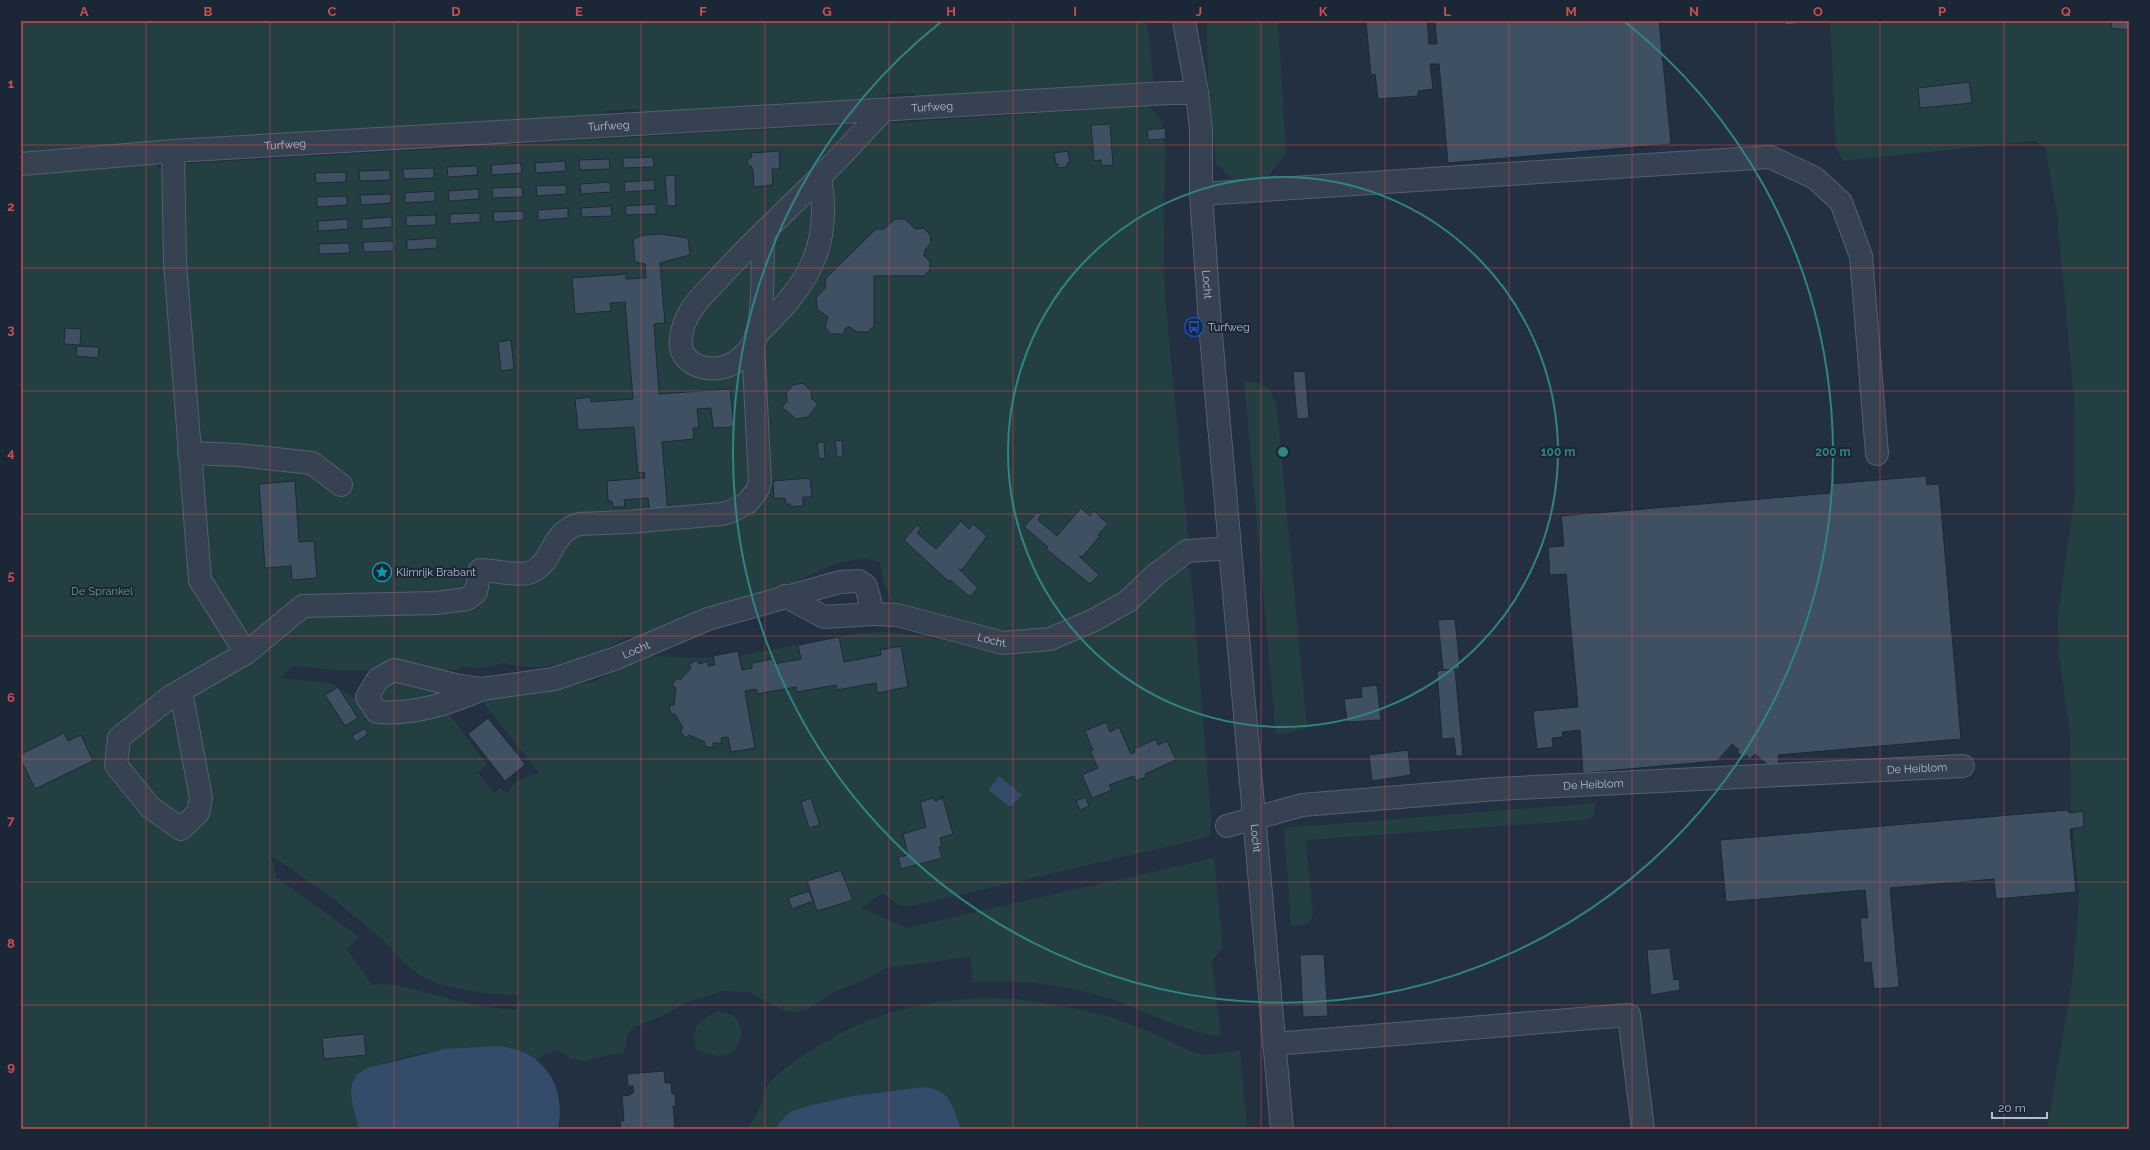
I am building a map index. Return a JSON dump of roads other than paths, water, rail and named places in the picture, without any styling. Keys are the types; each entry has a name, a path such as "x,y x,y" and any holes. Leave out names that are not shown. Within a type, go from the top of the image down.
{"street":[{"name":"Locht","path":"1184,21 1197,93 1201,130 1201,194 1210,324 1282,1129"},
{"name":"Turfweg","path":"21,164 173,151 883,111 1168,93 1197,93"},
{"path":"820,178 823,194 822,226 815,260 804,283 782,311 755,339 740,358 730,365 714,368 700,367 690,362 682,355 680,344 682,330 691,310 736,260 820,178 883,111"},
{"path":"173,151 175,262 200,580 246,653"},
{"path":"1201,194 1770,157 1815,178 1841,202 1861,256 1877,454"},
{"path":"181,690 201,798 198,813 181,829 150,807 116,766 120,738 181,690 246,653 303,606 436,603 467,599 476,592 480,570 492,569 521,574 532,572 548,557 558,537 569,527 579,524 722,514 740,508 753,498 760,482 755,339 760,307 763,234"},
{"path":"189,453 239,455 312,462 341,485"},
{"name":"Locht","path":"784,596 824,617 873,614 897,615 1003,642 1050,639 1094,620 1128,601 1155,575 1187,551 1230,548"},
{"name":"Locht","path":"482,689 554,678 614,659 708,619 784,596 813,591 840,582 859,580 866,586 873,614"},
{"name":"De Heiblom","path":"1227,826 1302,805 1496,790 1963,766"},
{"path":"1274,1044 1629,1016 1643,1129"}],"water":[{"path":"999,776 1022,795 1010,807 988,790"},
{"path":"495,1046 512,1048 526,1053 538,1061 548,1071 559,1097 560,1113 558,1129 359,1129 352,1103 351,1089 352,1083 356,1076 367,1068 445,1049"},
{"path":"923,1087 940,1091 950,1100 961,1129 775,1129 790,1112 807,1106 853,1096"}],"place":[{"name":"Turfweg","path":"1194,327"},
{"name":"Klimrijk Brabant","path":"382,572"}],"park label":[{"name":"De Sprankel","path":"102,591"}]}
